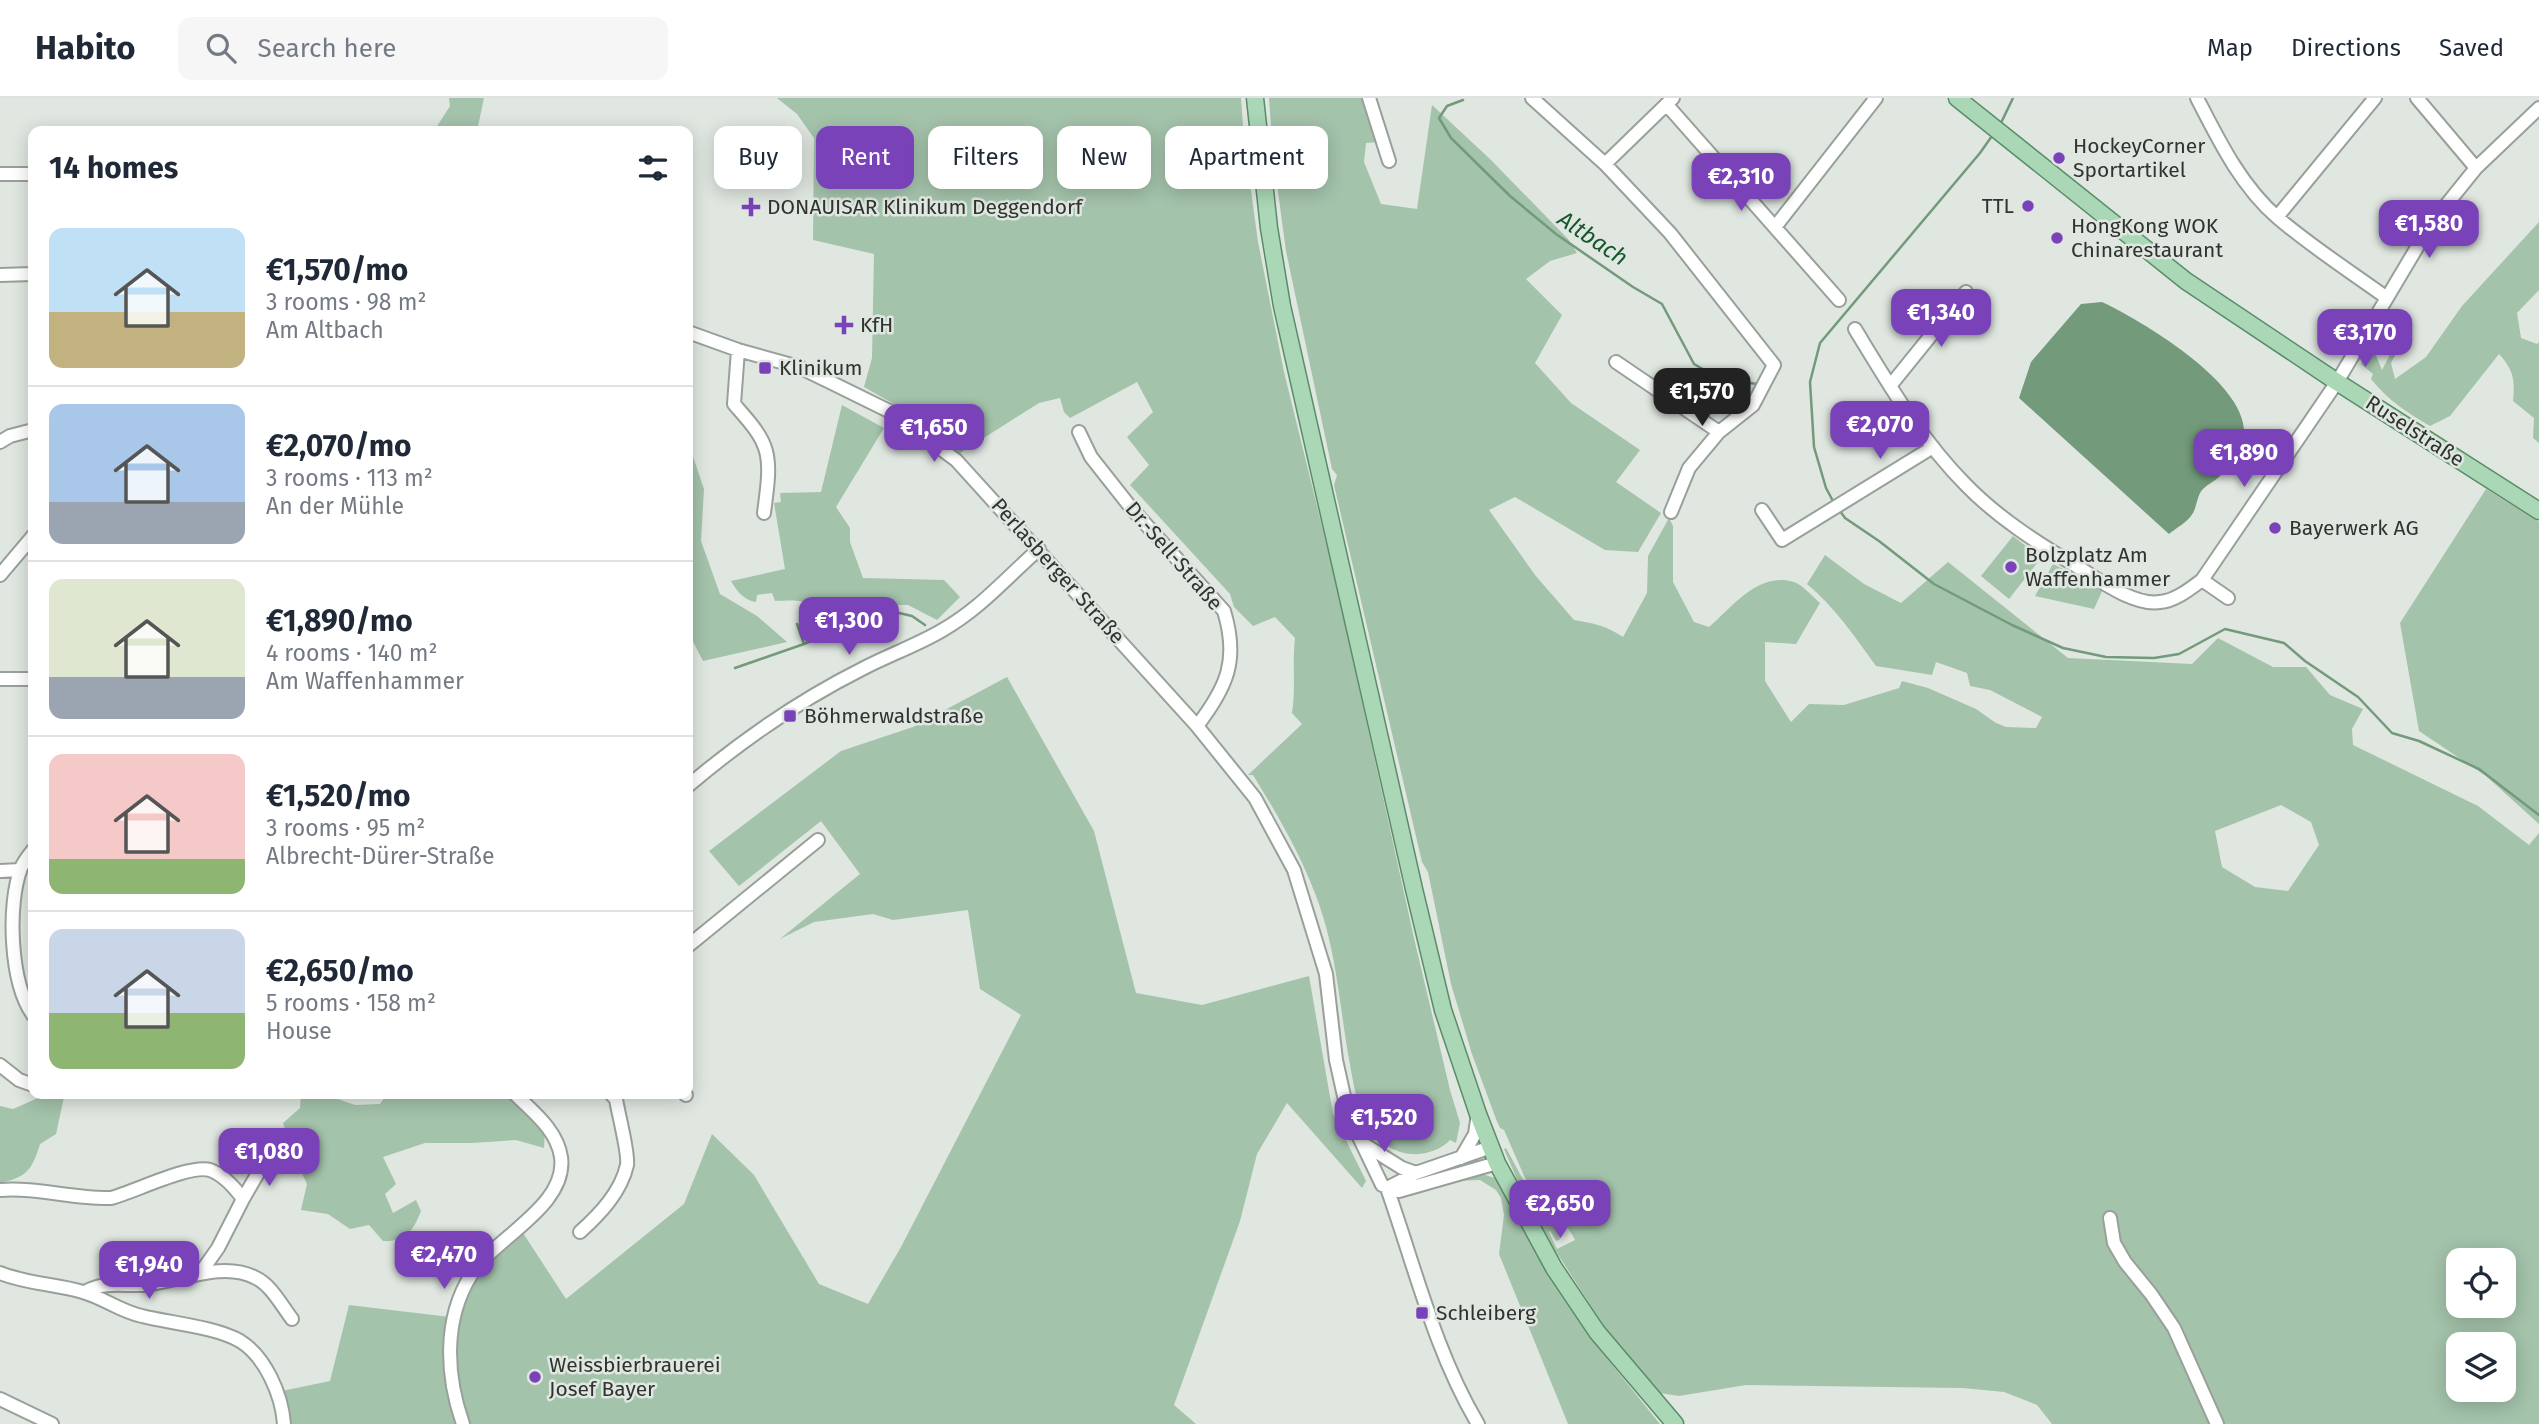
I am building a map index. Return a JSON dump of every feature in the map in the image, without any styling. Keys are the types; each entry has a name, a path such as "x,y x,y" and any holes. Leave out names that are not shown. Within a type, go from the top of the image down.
{"main road":[{"path":"1255,98 1268,216 1282,306 1443,1010 1490,1147 1555,1268 1597,1332 1675,1424"},
{"name":"Ruselstraße","path":"1956,98 2186,281 2337,382 2539,511"}],"street":[{"path":"1369,98 1389,161"},
{"path":"1532,98 1605,164 1670,233 1774,365 1753,405 1719,432 1689,468 1671,512"},
{"path":"1775,226 1876,98"},
{"path":"2197,98 2232,163 2277,217 2387,298"},
{"path":"2277,217 2375,98"},
{"path":"2417,98 2476,169"},
{"path":"1605,164 1670,101 1839,300"},
{"path":"1855,329 1933,447 1967,487 2037,542 2125,596 2159,603 2186,592 2202,580 2337,382 2419,244 2476,169 2539,108"},
{"path":"0,174 28,174"},
{"path":"0,275 28,274"},
{"path":"1891,386 1966,292"},
{"name":"Perlasberger Straße","path":"693,334 738,351 799,367 891,412 956,460 1197,726 1255,798 1294,870 1318,944 1326,974 1336,1060 1348,1114 1377,1179 1387,1188 1443,1352 1462,1398 1478,1424"},
{"path":"738,351 734,404 753,426 766,451 767,489 764,513"},
{"path":"1616,362 1719,432"},
{"path":"0,442 28,431"},
{"name":"Dr.-Sell-Straße","path":"1079,432 1091,457 1124,498 1224,611 1229,629 1229,672 1213,705 1197,726"},
{"path":"1762,510 1782,540 1933,447"},
{"path":"0,575 28,542"},
{"path":"693,782 788,710 949,626 992,596 1039,549"},
{"path":"2202,580 2228,598"},
{"path":"0,679 28,679"},
{"path":"693,942 818,841"},
{"path":"28,858 20,870 13,914 21,989 28,1005"},
{"path":"0,871 20,870"},
{"path":"0,1065 19,1080 28,1083"},
{"path":"463,1424 454,1392 450,1355 458,1300 471,1275 484,1259 548,1198 561,1176 561,1154 553,1135 520,1099"},
{"path":"580,1233 610,1200 628,1163 615,1099"},
{"path":"1460,1159 1475,1134 1478,1114"},
{"path":"1360,1141 1402,1168 1416,1173"},
{"path":"1387,1188 1416,1173 1490,1147"},
{"path":"201,1272 218,1248 265,1161"},
{"path":"1387,1188 1399,1191 1497,1163"},
{"path":"0,1190 23,1188 111,1198 192,1170 204,1169 224,1178 243,1199"},
{"path":"2110,1218 2114,1242 2125,1262 2174,1328 2217,1424"},
{"path":"85,1292 100,1285 142,1285 201,1272 232,1272 258,1278 292,1319"},
{"path":"0,1273 38,1284 85,1292 129,1313 193,1326 240,1341 258,1360 275,1387 284,1424"},
{"path":"0,1399 52,1424"}],"shaded area":[{"path":"449,98 484,98 478,126 437,126 450,106"},
{"path":"777,98 1241,98 1243,126 1165,126 1165,189 1251,189 1258,242 1284,372 1335,579 1414,938 1460,1123 1456,1143 1450,1140 1437,1149 1422,1154 1400,1152 1379,1139 1362,1113 1352,1073 1334,962 1320,907 1282,823 1253,775 1248,775 1302,724 1292,713 1295,638 1275,617 1253,626 1234,607 1230,594 1130,485 1149,465 1127,437 1153,412 1137,382 1070,418 1064,412 1060,398 1039,403 960,453 904,410 864,387 872,358 874,254 813,240 814,138 797,114"},
{"path":"1269,98 1364,98 1379,142 1366,143 1364,162 1381,204 1417,209 1432,105 1490,159 1568,239 1577,253 1550,261 1526,279 1562,315 1535,363 1571,403 1640,450 1616,482 1661,513 1638,552 1605,550 1515,497 1489,510 1535,575 1574,620 1600,626 1623,637 1647,593 1648,556 1669,518 1673,526 1673,582 1694,622 1709,627 1747,592 1769,581 1794,582 1804,588 1820,603 1796,644 1765,642 1765,681 1791,722 1809,704 1844,705 1899,688 1902,681 1928,688 1976,709 2006,727 2036,728 2042,717 1990,690 1970,686 1967,673 1936,662 1932,675 1876,666 1836,612 1807,584 1825,555 1864,584 1901,603 1948,562 2068,658 2192,664 2218,638 2273,667 2306,667 2330,695 2363,709 2352,729 2353,745 2478,806 2529,845 2539,833 2539,1424 2052,1424 2037,1405 2004,1392 1963,1388 1746,1385 1679,1396 1653,1392 1614,1342 1555,1250 1522,1191 1504,1149 1506,1148 1526,1185 1565,1231 1556,1241 1549,1232 1557,1249 1575,1240 1562,1217 1541,1198 1525,1178 1504,1130 1496,1119 1472,1054 1451,984 1428,872 1422,862 1334,485 1337,475 1332,469 1286,251 1278,189 1328,189 1328,126 1271,126","holes":["2281,805 2311,822 2319,845 2288,891 2255,887 2222,867 2215,831"]},
{"path":"2539,222 2539,290 2517,313 2521,338 2537,344 2539,342 2539,443 2533,438 2534,418 2513,401 2512,376 2508,365 2499,354 2450,416 2430,426 2405,411 2377,386 2371,379 2373,374 2361,364 2381,332 2393,341 2389,347 2376,345 2375,353 2382,370 2395,345 2399,348 2391,363 2395,379 2426,357 2462,306"},
{"path":"2102,302 2143,324 2193,359 2215,379 2232,400 2243,421 2243,441 2234,460 2224,473 2201,491 2191,516 2169,534 2019,398 2031,362 2081,304"},
{"path":"842,405 884,428 836,507 850,528 850,542 863,578 944,580 960,597 937,620 908,605 877,605 830,620 811,604 775,601 772,593 757,595 756,602 751,601 741,594 731,581 785,569 774,503 781,502 780,493 821,492"},
{"path":"693,457 704,489 701,541 720,594 757,616 787,642 703,661 693,642"},
{"path":"2486,489 2539,522 2539,824 2486,776 2419,731 2400,623"},
{"name":"Bolzplatz Am Waffenhammer","path":"2013,536 2041,558 2009,599 1981,576"},
{"path":"2053,564 2103,589 2094,609 2035,596"},
{"path":"1007,677 1094,831 1136,993 1202,1005 1309,976 1333,1114 1366,1181 1362,1188 1287,1103 1257,1154 1240,1221 1174,1405 1196,1424 467,1424 456,1382 454,1346 464,1288 484,1259 523,1233 566,1299 684,1204 712,1134 754,1175 819,1284 868,1304 901,1247 1021,1015 980,989 968,910 893,920 873,914 814,922 780,939 860,874 821,821 739,886 709,851 841,751 913,727"},
{"path":"36,1099 64,1099 56,1134 40,1144 27,1171 17,1178 0,1183 0,1106 13,1109"},
{"path":"301,1099 338,1099 355,1105 380,1104 384,1099 513,1099 533,1116 545,1131 544,1148 516,1140 425,1143 383,1157 396,1184 385,1194 393,1213 416,1200 421,1211 408,1234 398,1240 383,1241 369,1225 350,1229 328,1214 301,1210 307,1184 294,1157 283,1123 300,1108"},
{"path":"1482,1174 1495,1178 1546,1271 1601,1351 1660,1424 1568,1424 1499,1254 1504,1215 1501,1198 1496,1190 1480,1180 1451,1181"},
{"path":"349,1305 450,1317 461,1424 288,1424 282,1391 330,1381"}],"waterway":[{"path":"2000,125 2013,98"},
{"name":"Altbach","path":"1463,100 1447,106 1439,118 1451,138 1510,196 1556,234 1662,304 1694,364 1720,379 1757,384"},
{"path":"1834,503 1826,488 1814,447 1810,382 1820,343 1994,133"},
{"path":"1840,511 1845,518 1934,584 2063,648 2106,657 2154,658 2179,654 2225,629 2284,643 2305,661 2358,697 2392,733 2419,741 2479,769 2539,815"},
{"path":"735,668 804,644 868,616 895,612 912,616 925,625"},
{"path":"797,624 804,644"}],"place":[{"name":"HockeyCorner Sportartikel","path":"2059,158"},
{"name":"TTL","path":"2028,206"},
{"name":"DONAUISAR Klinikum Deggendorf","path":"751,207"},
{"name":"HongKong WOK Chinarestaurant","path":"2057,238"},
{"name":"KfH","path":"844,325"},
{"name":"Klinikum","path":"765,368"},
{"name":"Bayerwerk AG","path":"2275,528"},
{"name":"Bolzplatz Am Waffenhammer","path":"2011,567"},
{"name":"Böhmerwaldstraße","path":"790,716"},
{"name":"Schleiberg","path":"1422,1313"},
{"name":"Weissbierbrauerei Josef Bayer","path":"535,1377"}]}
